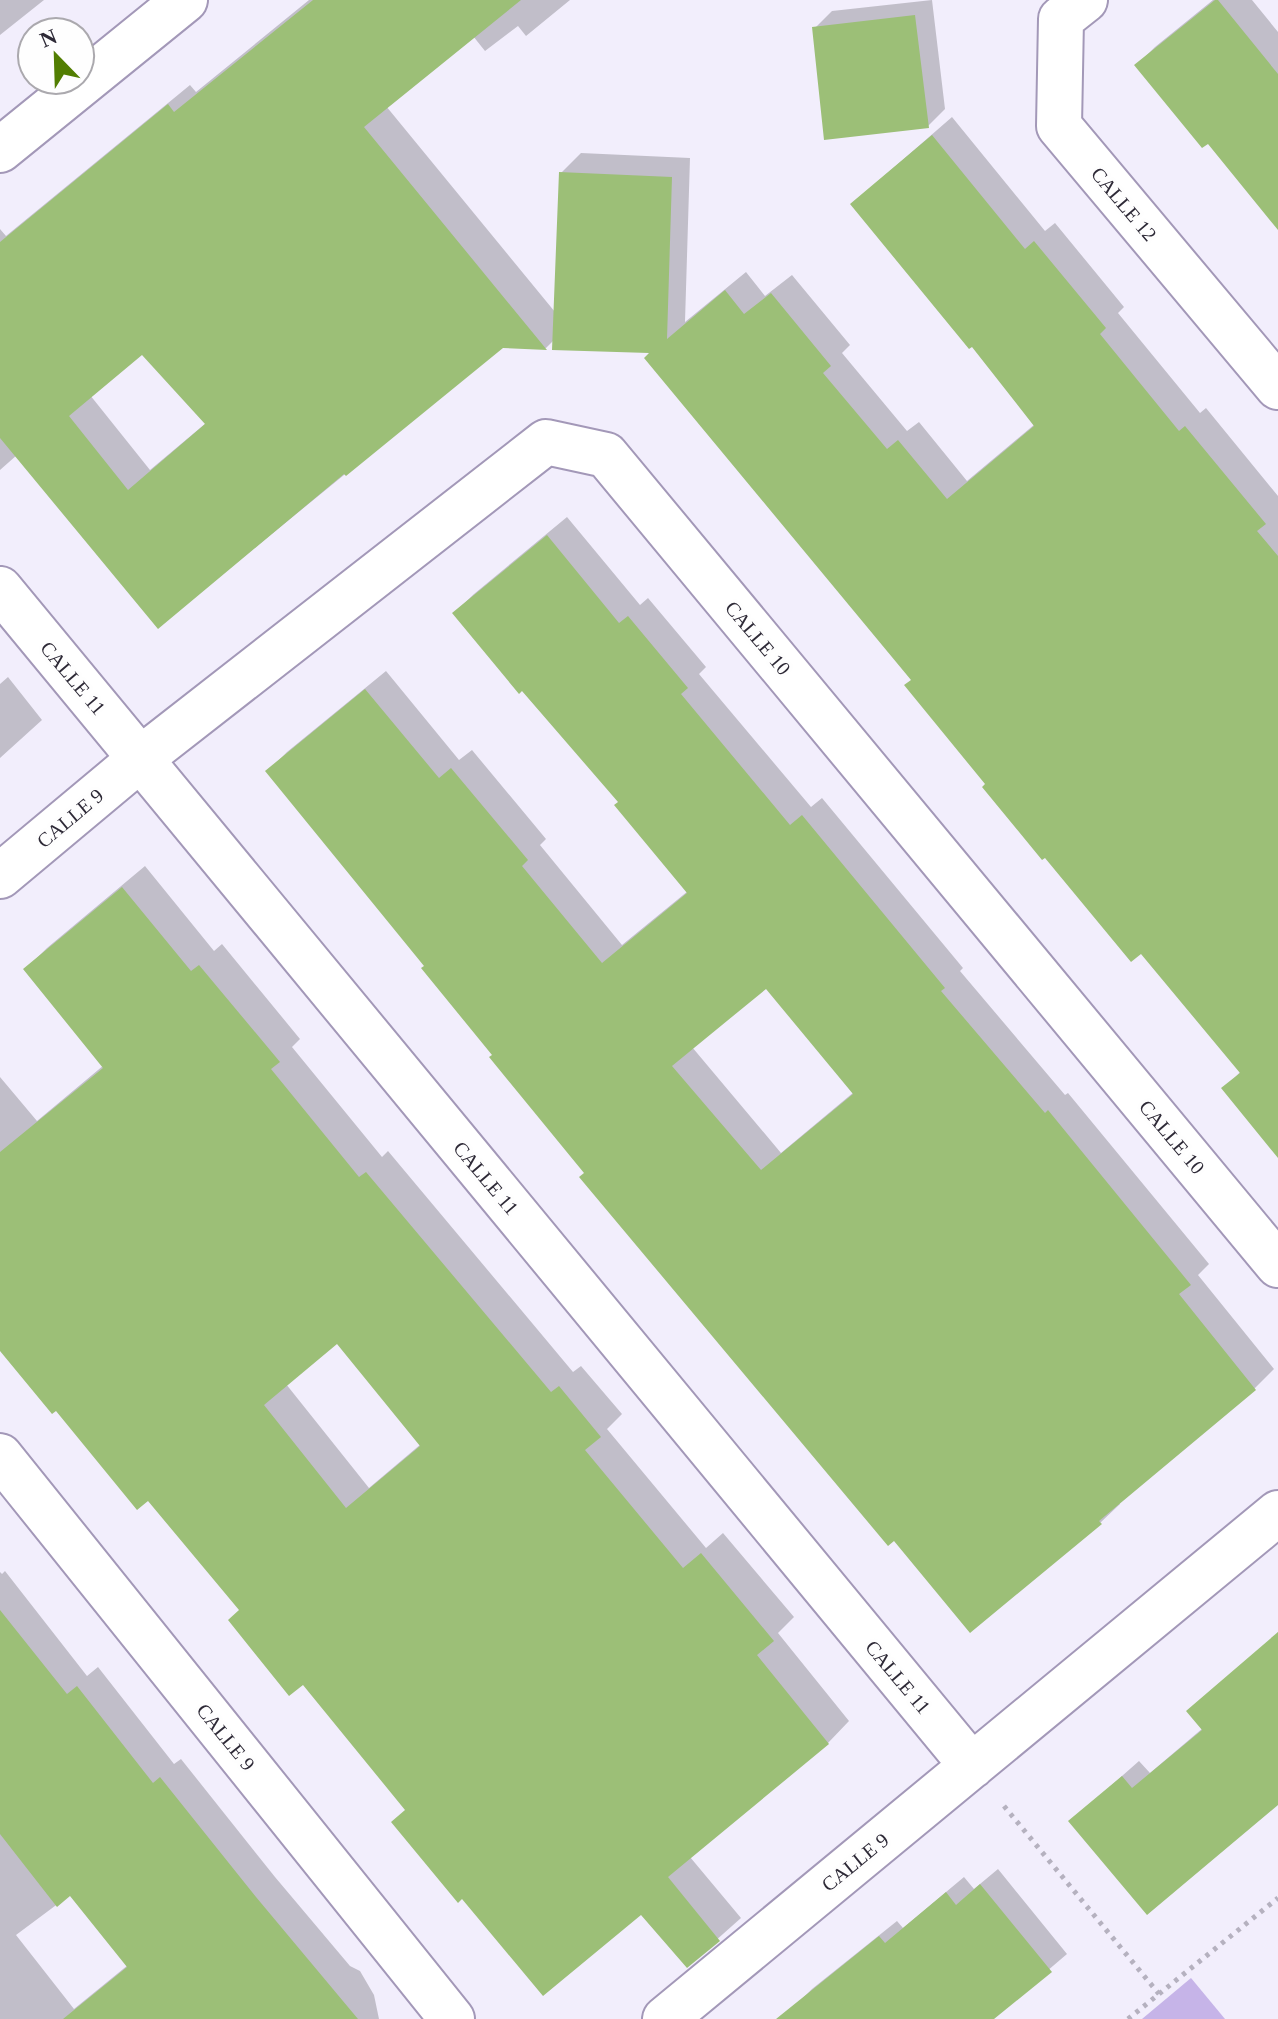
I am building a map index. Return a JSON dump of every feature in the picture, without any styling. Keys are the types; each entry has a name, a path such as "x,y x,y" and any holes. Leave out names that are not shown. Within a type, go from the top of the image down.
{"street":[{"path":"0,150 185,0"},
{"name":"CALLE 12","path":"1085,0 1061,19 1059,126 1278,387"},
{"name":"CALLE 10","path":"140,759 546,442 606,455 1278,1265"},
{"name":"CALLE 11","path":"0,589 972,1766"},
{"name":"CALLE 9","path":"0,876 140,759"},
{"name":"CALLE 9","path":"0,1456 452,2019"},
{"path":"972,1766 1278,1513"},
{"name":"CALLE 9","path":"665,2019 972,1766"}],"path":[{"path":"972,1766 1159,1994"},
{"path":"1128,2019 1278,1898"}],"shaded area":[{"path":"1191,1978 1225,2019 1142,2019"}],"building":[{"path":"313,0 521,0 364,127 547,350 503,348 346,476 344,474 158,629 0,438 0,242 168,104 174,112","holes":["142,355 205,424 128,490 69,416"]},
{"path":"1215,0 1278,74 1278,230 1208,144 1202,148 1134,65"},
{"path":"915,15 929,128 824,140 812,27"},
{"path":"932,135 1025,249 1034,241 1106,328 1100,334 1179,431 1185,426 1266,524 1257,531 1278,556 1278,1158 1221,1088 1240,1073 1141,954 1131,962 982,787 985,784 904,685 911,680 644,358 649,353 552,350 559,172 672,177 667,339 725,290 744,314 771,293 831,366 823,373 887,449 898,440 947,499 1034,426 972,347 969,349 850,204"},
{"path":"547,535 619,623 628,616 688,688 681,694 790,825 802,815 945,988 941,991 1045,1113 1048,1110 1191,1285 1179,1294 1256,1390 1099,1521 1102,1524 970,1633 894,1541 888,1546 579,1177 584,1173 489,1057 492,1055 421,968 424,966 265,771 365,689 439,778 451,768 528,860 522,866 602,963 687,893 614,805 618,802 522,691 519,694 452,613","holes":["766,989 853,1094 761,1170 672,1066"]},
{"path":"122,887 191,971 199,965 280,1062 271,1069 359,1177 366,1172 551,1392 559,1386 601,1437 585,1450 683,1568 701,1553 774,1641 757,1655 829,1744 668,1877 720,1941 687,1968 641,1915 543,1996 462,1899 458,1903 391,1822 405,1810 303,1685 289,1696 228,1620 239,1610 148,1501 137,1510 56,1411 52,1414 0,1351 0,1152 103,1068 23,969","holes":["337,1344 420,1446 346,1508 264,1405"]},
{"path":"0,1610 67,1694 77,1686 153,1783 160,1777 358,2019 63,2019 127,1967 70,1896 57,1907 0,1834"},
{"path":"1278,1632 1278,1805 1147,1915 1068,1821 1122,1776 1132,1788 1202,1730 1186,1711"},
{"path":"980,1884 1052,1972 994,2019 776,2019 879,1936 885,1943 946,1892 956,1905"}]}
